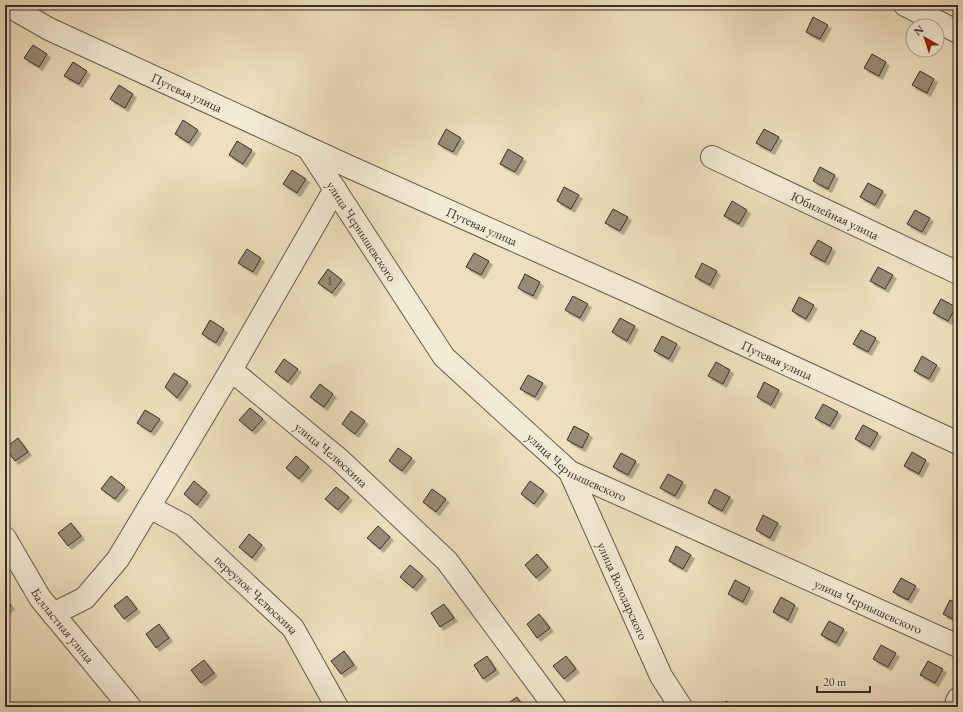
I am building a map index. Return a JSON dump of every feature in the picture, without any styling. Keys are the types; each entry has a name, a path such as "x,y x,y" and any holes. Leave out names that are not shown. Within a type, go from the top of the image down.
{"street":[{"name":"Путевая улица","path":"8,5 49,29 958,443"},
{"path":"905,5 958,32"},
{"name":"улица Чернышевского","path":"308,148 444,357 570,472 958,646"},
{"name":"Юбилейная улица","path":"712,157 958,273"},
{"path":"53,614 85,598 118,559 231,370 335,189"},
{"name":"улица Челюскина","path":"231,370 340,460 447,561 555,707"},
{"name":"улица Володарского","path":"570,472 661,676 681,707"},
{"name":"переулок Челюскина","path":"149,507 183,525 293,628 337,707"},
{"name":"Балластная улица","path":"5,538 40,598 130,707"},
{"path":"954,707 958,699"}],"building":[{"path":"813,17 828,25 820,39 806,32"},
{"path":"33,45 47,54 39,67 24,58"},
{"path":"872,54 886,62 879,76 864,68"},
{"path":"73,62 87,71 79,84 64,76"},
{"path":"920,71 934,79 927,93 912,85"},
{"path":"119,85 133,94 125,108 110,99"},
{"path":"183,120 198,130 189,143 175,134"},
{"path":"446,129 461,138 453,152 438,144"},
{"path":"764,129 779,137 771,151 756,143"},
{"path":"237,141 252,150 243,164 229,155"},
{"path":"508,149 523,158 515,172 500,164"},
{"path":"820,167 835,175 828,189 813,181"},
{"path":"292,170 306,179 297,193 283,184"},
{"path":"868,183 883,191 875,205 860,197"},
{"path":"564,187 579,195 571,209 557,201"},
{"path":"732,201 747,210 739,224 724,216"},
{"path":"613,209 628,217 620,231 605,223"},
{"path":"915,210 930,218 922,232 907,224"},
{"path":"818,240 832,248 825,262 810,254"},
{"path":"247,249 261,258 253,272 238,263"},
{"path":"474,253 489,261 481,275 466,267"},
{"path":"702,263 717,271 710,285 695,277"},
{"path":"878,267 893,275 885,289 870,281"},
{"path":"328,269 342,280 332,293 318,283"},
{"path":"525,274 540,282 533,296 518,288"},
{"path":"573,296 588,304 580,318 565,310"},
{"path":"799,297 814,305 806,319 792,311"},
{"path":"941,299 956,307 948,321 933,313"},
{"path":"620,318 635,326 627,341 612,332"},
{"path":"210,320 224,329 216,343 202,334"},
{"path":"861,330 876,338 868,352 853,344"},
{"path":"662,336 677,344 669,359 654,351"},
{"path":"922,356 937,365 929,379 914,371"},
{"path":"284,359 298,369 288,382 275,372"},
{"path":"716,362 730,370 723,384 708,376"},
{"path":"174,373 188,382 177,398 165,387"},
{"path":"528,375 543,383 535,397 520,389"},
{"path":"764,382 779,390 771,405 757,397"},
{"path":"320,384 333,394 324,407 310,397"},
{"path":"823,404 838,412 830,426 815,418"},
{"path":"250,408 263,419 252,431 239,420"},
{"path":"145,410 160,419 151,432 137,423"},
{"path":"351,411 365,421 355,434 342,424"},
{"path":"863,425 878,433 870,447 855,439"},
{"path":"574,426 589,434 582,448 567,440"},
{"path":"18,438 28,452 15,461 5,448"},
{"path":"398,448 412,458 402,471 389,461"},
{"path":"912,452 926,460 919,474 904,466"},
{"path":"621,453 636,461 628,475 613,467"},
{"path":"296,456 309,467 299,479 286,468"},
{"path":"668,474 683,482 675,496 660,488"},
{"path":"111,476 125,487 115,499 101,489"},
{"path":"194,481 207,492 197,505 184,494"},
{"path":"530,481 544,491 534,504 521,494"},
{"path":"958,483 958,492 954,490"},
{"path":"336,487 349,497 338,510 325,499"},
{"path":"432,489 446,499 436,512 423,502"},
{"path":"715,489 730,497 722,511 708,503"},
{"path":"763,515 778,523 770,538 756,530"},
{"path":"71,523 81,536 68,546 58,533"},
{"path":"378,526 390,537 380,549 367,538"},
{"path":"249,534 262,545 252,558 239,547"},
{"path":"676,546 691,555 683,569 669,561"},
{"path":"537,554 548,567 536,578 525,565"},
{"path":"410,565 423,576 413,588 400,577"},
{"path":"901,578 916,586 908,600 893,592"},
{"path":"735,580 750,588 743,602 728,594"},
{"path":"127,596 137,609 124,619 114,606"},
{"path":"781,597 795,605 788,620 773,612"},
{"path":"5,598 11,606 5,611"},
{"path":"950,600 958,604 958,622 943,614"},
{"path":"444,604 454,618 440,627 431,613"},
{"path":"539,614 550,628 537,638 527,624"},
{"path":"829,621 844,629 836,643 821,635"},
{"path":"159,624 169,638 156,648 146,634"},
{"path":"881,645 896,653 888,667 873,659"},
{"path":"344,651 354,665 341,674 331,661"},
{"path":"487,656 496,670 483,679 474,665"},
{"path":"566,656 576,669 564,679 553,666"},
{"path":"204,660 214,673 201,683 191,670"},
{"path":"928,661 943,669 935,683 920,675"},
{"path":"517,697 524,707 504,707 504,706"},
{"path":"726,701 737,707 722,707"}]}
